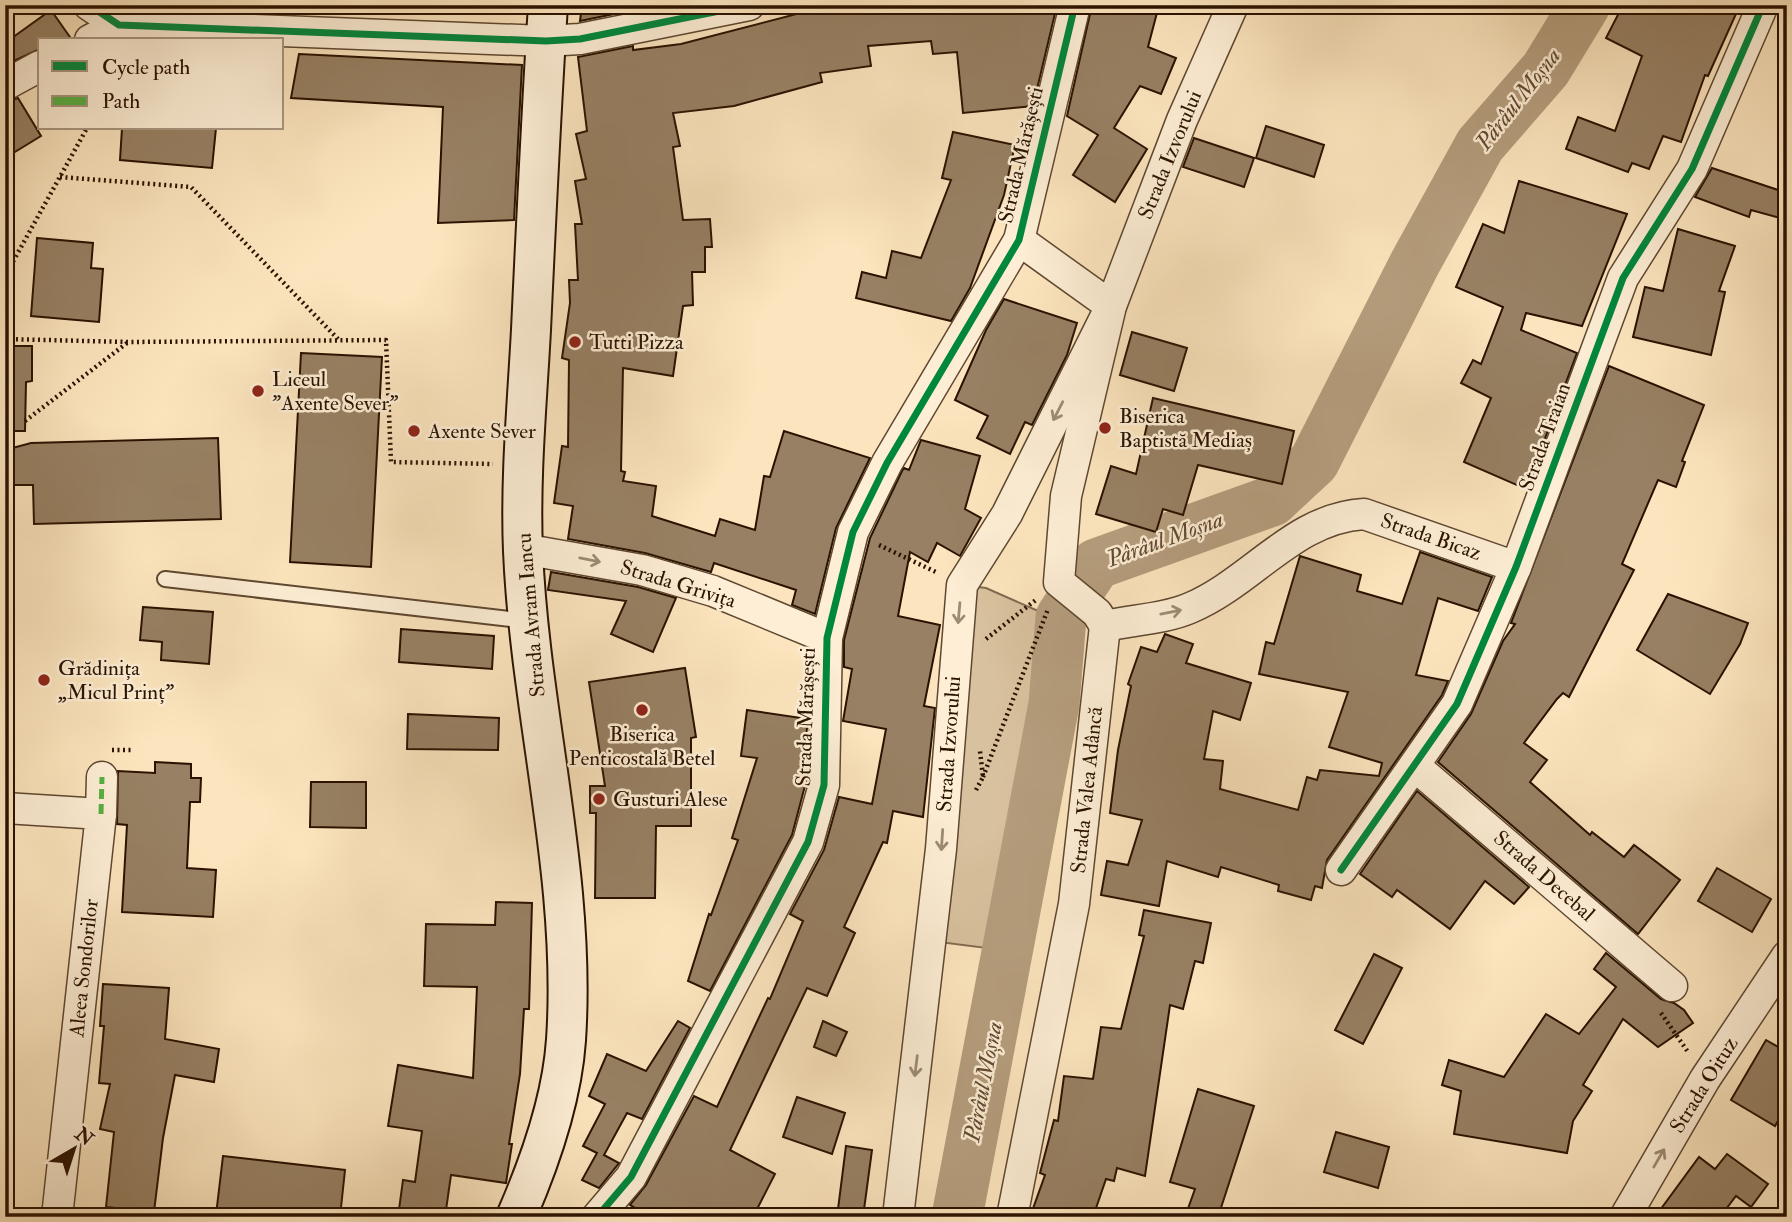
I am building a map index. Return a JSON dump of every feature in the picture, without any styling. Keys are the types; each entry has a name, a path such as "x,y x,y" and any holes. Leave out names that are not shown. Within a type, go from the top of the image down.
{"main road":[{"name":"Strada Avram Iancu","path":"516,1217 534,1176 551,1118 566,1042 566,925 528,621 523,549 524,465 547,23"}],"street":[{"path":"89,5 119,25"},
{"path":"94,38 119,25 547,23 580,39 748,5"},
{"name":"Strada Mărășești","path":"597,1217 631,1177 808,842 824,785 827,638 853,532 887,463 1018,240 1075,5"},
{"name":"Strada Izvorului","path":"898,1217 942,849 962,585 1007,514 1111,306 1182,120 1233,5"},
{"name":"Strada Traian","path":"1341,870 1416,767 1457,704 1516,566 1623,278 1692,169 1763,5"},
{"path":"5,85 38,67"},
{"name":"Strada Mărășești","path":"1018,240 1111,306"},
{"name":"Strada Izvorului","path":"1059,582 1066,496 1111,306"},
{"name":"Strada Bicaz","path":"1101,619 1189,609 1239,579 1298,535 1345,515 1364,514 1516,566"},
{"name":"Strada Grivița","path":"523,549 654,573 713,591 827,638"},
{"path":"1059,582 1101,619"},
{"name":"Strada Valea Adâncă","path":"1012,1217 1074,904 1101,619"},
{"name":"Aleea Sondorilor","path":"60,1216 101,814 103,763"},
{"name":"Strada Decebal","path":"1416,767 1672,986"},
{"path":"5,808 101,814"},
{"name":"Strada Oituz","path":"1625,1217 1705,1079 1787,956"}],"lane":[{"path":"165,579 528,621"}],"path":[{"path":"5,276 86,130"},
{"path":"60,177 191,187 339,340"},
{"path":"5,339 128,342 386,340 391,462 524,465"},
{"path":"25,421 128,342"},
{"path":"979,645 1059,582"},
{"path":"983,777 1059,582"},
{"path":"103,763 132,750"}],"shaded area":[{"path":"962,585 986,588 1045,614 1045,716 994,949 931,941"}],"building":[{"path":"582,5 634,5 634,10 580,21"},
{"path":"845,5 926,5 926,13 979,9 978,5 1057,5 1033,106 963,113 957,52 933,54 931,41 868,46 871,66 820,73 822,82 734,106 673,113 680,146 673,147 683,220 710,219 712,247 705,247 705,272 692,272 693,305 683,306 673,376 623,368 623,481 656,486 652,516 715,536 720,519 755,530 764,476 770,477 784,431 870,458 836,528 815,614 792,605 796,590 714,563 711,572 645,553 568,539 573,506 554,503 562,446 568,447 569,360 562,358 570,303 569,280 578,280 575,224 582,224 575,181 586,179 576,134 587,131 578,57 633,46 633,50 681,44 808,11"},
{"path":"1092,5 1159,5 1148,47 1176,58 1161,94 1140,86 1114,128 1147,149 1115,202 1073,175 1098,135 1067,116"},
{"path":"1623,5 1740,5 1708,76 1705,75 1681,142 1663,136 1649,169 1632,163 1628,172 1566,149 1578,117 1615,131 1642,56 1606,38"},
{"path":"51,10 71,38 38,38 38,50 5,65 5,43"},
{"path":"299,54 522,65 514,220 438,223 443,107 291,98"},
{"path":"18,98 41,136 5,158 5,102"},
{"path":"1266,126 1324,145 1314,177 1256,158"},
{"path":"122,130 216,130 212,168 120,160"},
{"path":"953,132 1015,145 1004,195 970,288 951,321 856,298 862,272 886,278 892,251 921,258 951,180 942,178"},
{"path":"1194,138 1254,158 1244,187 1183,167"},
{"path":"1712,168 1787,193 1787,220 1751,210 1749,217 1695,197"},
{"path":"1519,181 1627,214 1582,326 1526,313 1521,330 1577,353 1526,489 1464,462 1491,398 1461,383 1473,360 1481,364 1503,307 1456,287 1483,224 1504,233"},
{"path":"1678,229 1735,246 1719,291 1725,292 1711,355 1633,337 1645,287 1663,291"},
{"path":"37,238 93,243 91,268 103,269 99,322 31,316"},
{"path":"1004,299 1077,323 1067,355 1032,425 1025,422 1010,454 977,438 988,416 955,400 986,330"},
{"path":"1132,332 1187,348 1174,391 1120,375"},
{"path":"5,346 32,346 32,381 26,382 25,431 5,431"},
{"path":"301,353 382,357 371,567 290,562"},
{"path":"1609,366 1704,405 1682,461 1685,462 1676,487 1658,480 1622,564 1634,570 1569,697 1563,693 1557,699 1524,743 1547,760 1530,782 1590,835 1592,832 1624,857 1634,845 1680,880 1638,934 1438,762 1471,714 1503,641 1515,624 1511,623"},
{"path":"1153,398 1294,431 1282,484 1198,465 1183,515 1163,509 1156,532 1096,514 1111,466 1136,474"},
{"path":"218,438 221,519 34,524 33,485 5,485 5,450 31,443"},
{"path":"921,440 980,456 965,509 981,518 960,556 937,543 928,562 910,552 898,616 940,625 924,706 935,708 923,817 893,811 887,843 883,842 844,927 855,933 827,996 807,988 730,1150 775,1174 753,1217 634,1217 637,1209 630,1205 646,1185 694,1096 717,1107 768,998 770,999 803,921 790,914 824,850 839,797 872,804 886,729 843,721 852,669 844,667 844,640 870,538 902,471 904,468 909,470"},
{"path":"1420,552 1492,577 1478,611 1438,598 1416,675 1448,681 1442,695 1327,860 1322,888 1315,886 1311,900 1278,891 1279,885 1221,867 1218,877 1167,861 1159,906 1101,895 1107,861 1128,865 1142,820 1110,813 1118,750 1131,686 1128,684 1141,647 1157,652 1165,634 1193,644 1186,663 1251,683 1240,720 1213,711 1204,759 1223,761 1220,789 1298,810 1307,777 1317,780 1320,770 1379,776 1382,763 1329,747 1348,692 1259,674 1266,642 1274,644 1300,556 1361,575 1357,591 1402,604"},
{"path":"551,572 638,587 676,598 653,652 611,634 626,601 548,590"},
{"path":"1668,594 1748,623 1740,644 1710,694 1637,650"},
{"path":"143,607 213,612 209,664 161,660 162,642 140,640"},
{"path":"401,629 494,636 492,669 399,662"},
{"path":"685,668 696,737 691,738 691,826 656,826 655,898 595,898 596,813 590,813 590,786 605,786 589,682"},
{"path":"747,710 808,719 802,771 807,772 807,778 792,835 710,991 688,981 709,914 711,915 738,840 732,838 757,758 741,756"},
{"path":"408,714 499,718 498,750 407,749"},
{"path":"155,762 191,764 191,778 201,778 200,802 190,802 187,868 216,870 213,917 122,912 127,825 117,824 118,771 155,773"},
{"path":"311,782 366,782 366,828 310,827"},
{"path":"1417,791 1529,887 1514,904 1485,881 1450,929 1397,890 1392,897 1360,874"},
{"path":"1717,868 1771,899 1752,932 1698,901"},
{"path":"496,902 532,903 529,1009 524,1009 520,1074 506,1183 451,1175 445,1217 398,1217 403,1180 415,1182 422,1131 388,1126 398,1065 473,1078 477,987 424,986 426,924 495,925"},
{"path":"1144,910 1211,923 1203,963 1195,961 1183,1009 1170,1005 1145,1176 1117,1168 1114,1181 1106,1179 1093,1217 1030,1217 1045,1175 1040,1173 1054,1120 1058,1121 1064,1076 1093,1079 1101,1027 1121,1029 1144,936 1139,935"},
{"path":"1606,953 1661,999 1684,1010 1693,1023 1658,1047 1623,1019 1583,1085 1592,1091 1573,1121 1567,1153 1454,1134 1461,1091 1442,1085 1449,1060 1504,1077 1546,1014 1579,1034 1616,987 1594,969"},
{"path":"1374,954 1402,968 1363,1044 1335,1030"},
{"path":"103,984 169,988 165,1039 219,1049 214,1082 175,1075 163,1138 154,1212 106,1207 114,1132 100,1129 110,1084 99,1083 104,1026 100,1026"},
{"path":"678,1021 690,1028 642,1119 627,1113 604,1155 619,1163 599,1188 582,1180 597,1153 583,1146 605,1104 589,1096 607,1054 646,1071"},
{"path":"823,1021 847,1032 836,1056 814,1047"},
{"path":"1766,1040 1787,1052 1787,1105 1775,1126 1731,1100"},
{"path":"1198,1089 1254,1106 1218,1217 1185,1217 1195,1189 1170,1182"},
{"path":"797,1097 845,1113 832,1154 783,1137"},
{"path":"1336,1132 1389,1147 1378,1188 1324,1172"},
{"path":"846,1146 872,1150 863,1217 837,1217"},
{"path":"1727,1154 1768,1184 1751,1207 1736,1196 1720,1217 1655,1217 1699,1157 1715,1169"},
{"path":"223,1156 345,1170 340,1217 216,1215"}],"waterway":[{"name":"Pârâul Moșna","path":"957,1217 1054,704 1061,617 1096,564 1272,501 1314,462 1415,263 1480,145 1546,69 1585,5"}],"marked path":[{"path":"101,814 102,777"}],"cycle path":[{"path":"89,5 119,25 546,41 580,39 749,5"},
{"path":"597,1217 631,1177 808,842 824,785 827,638 853,532 887,463 1019,240 1075,5"},
{"path":"1341,870 1457,704 1516,567 1623,278 1692,169 1763,5"}],"place":[{"name":"Tutti Pizza","path":"575,342"},
{"name":"Liceul \"Axente Sever\"","path":"258,391"},
{"name":"Biserica Baptistă Mediaș","path":"1105,428"},
{"name":"Axente Sever","path":"414,431"},
{"name":"Grădinița „Micul Prinț”","path":"44,680"},
{"name":"Biserica Penticostală Betel","path":"642,710"},
{"name":"Gusturi Alese","path":"599,799"}]}
